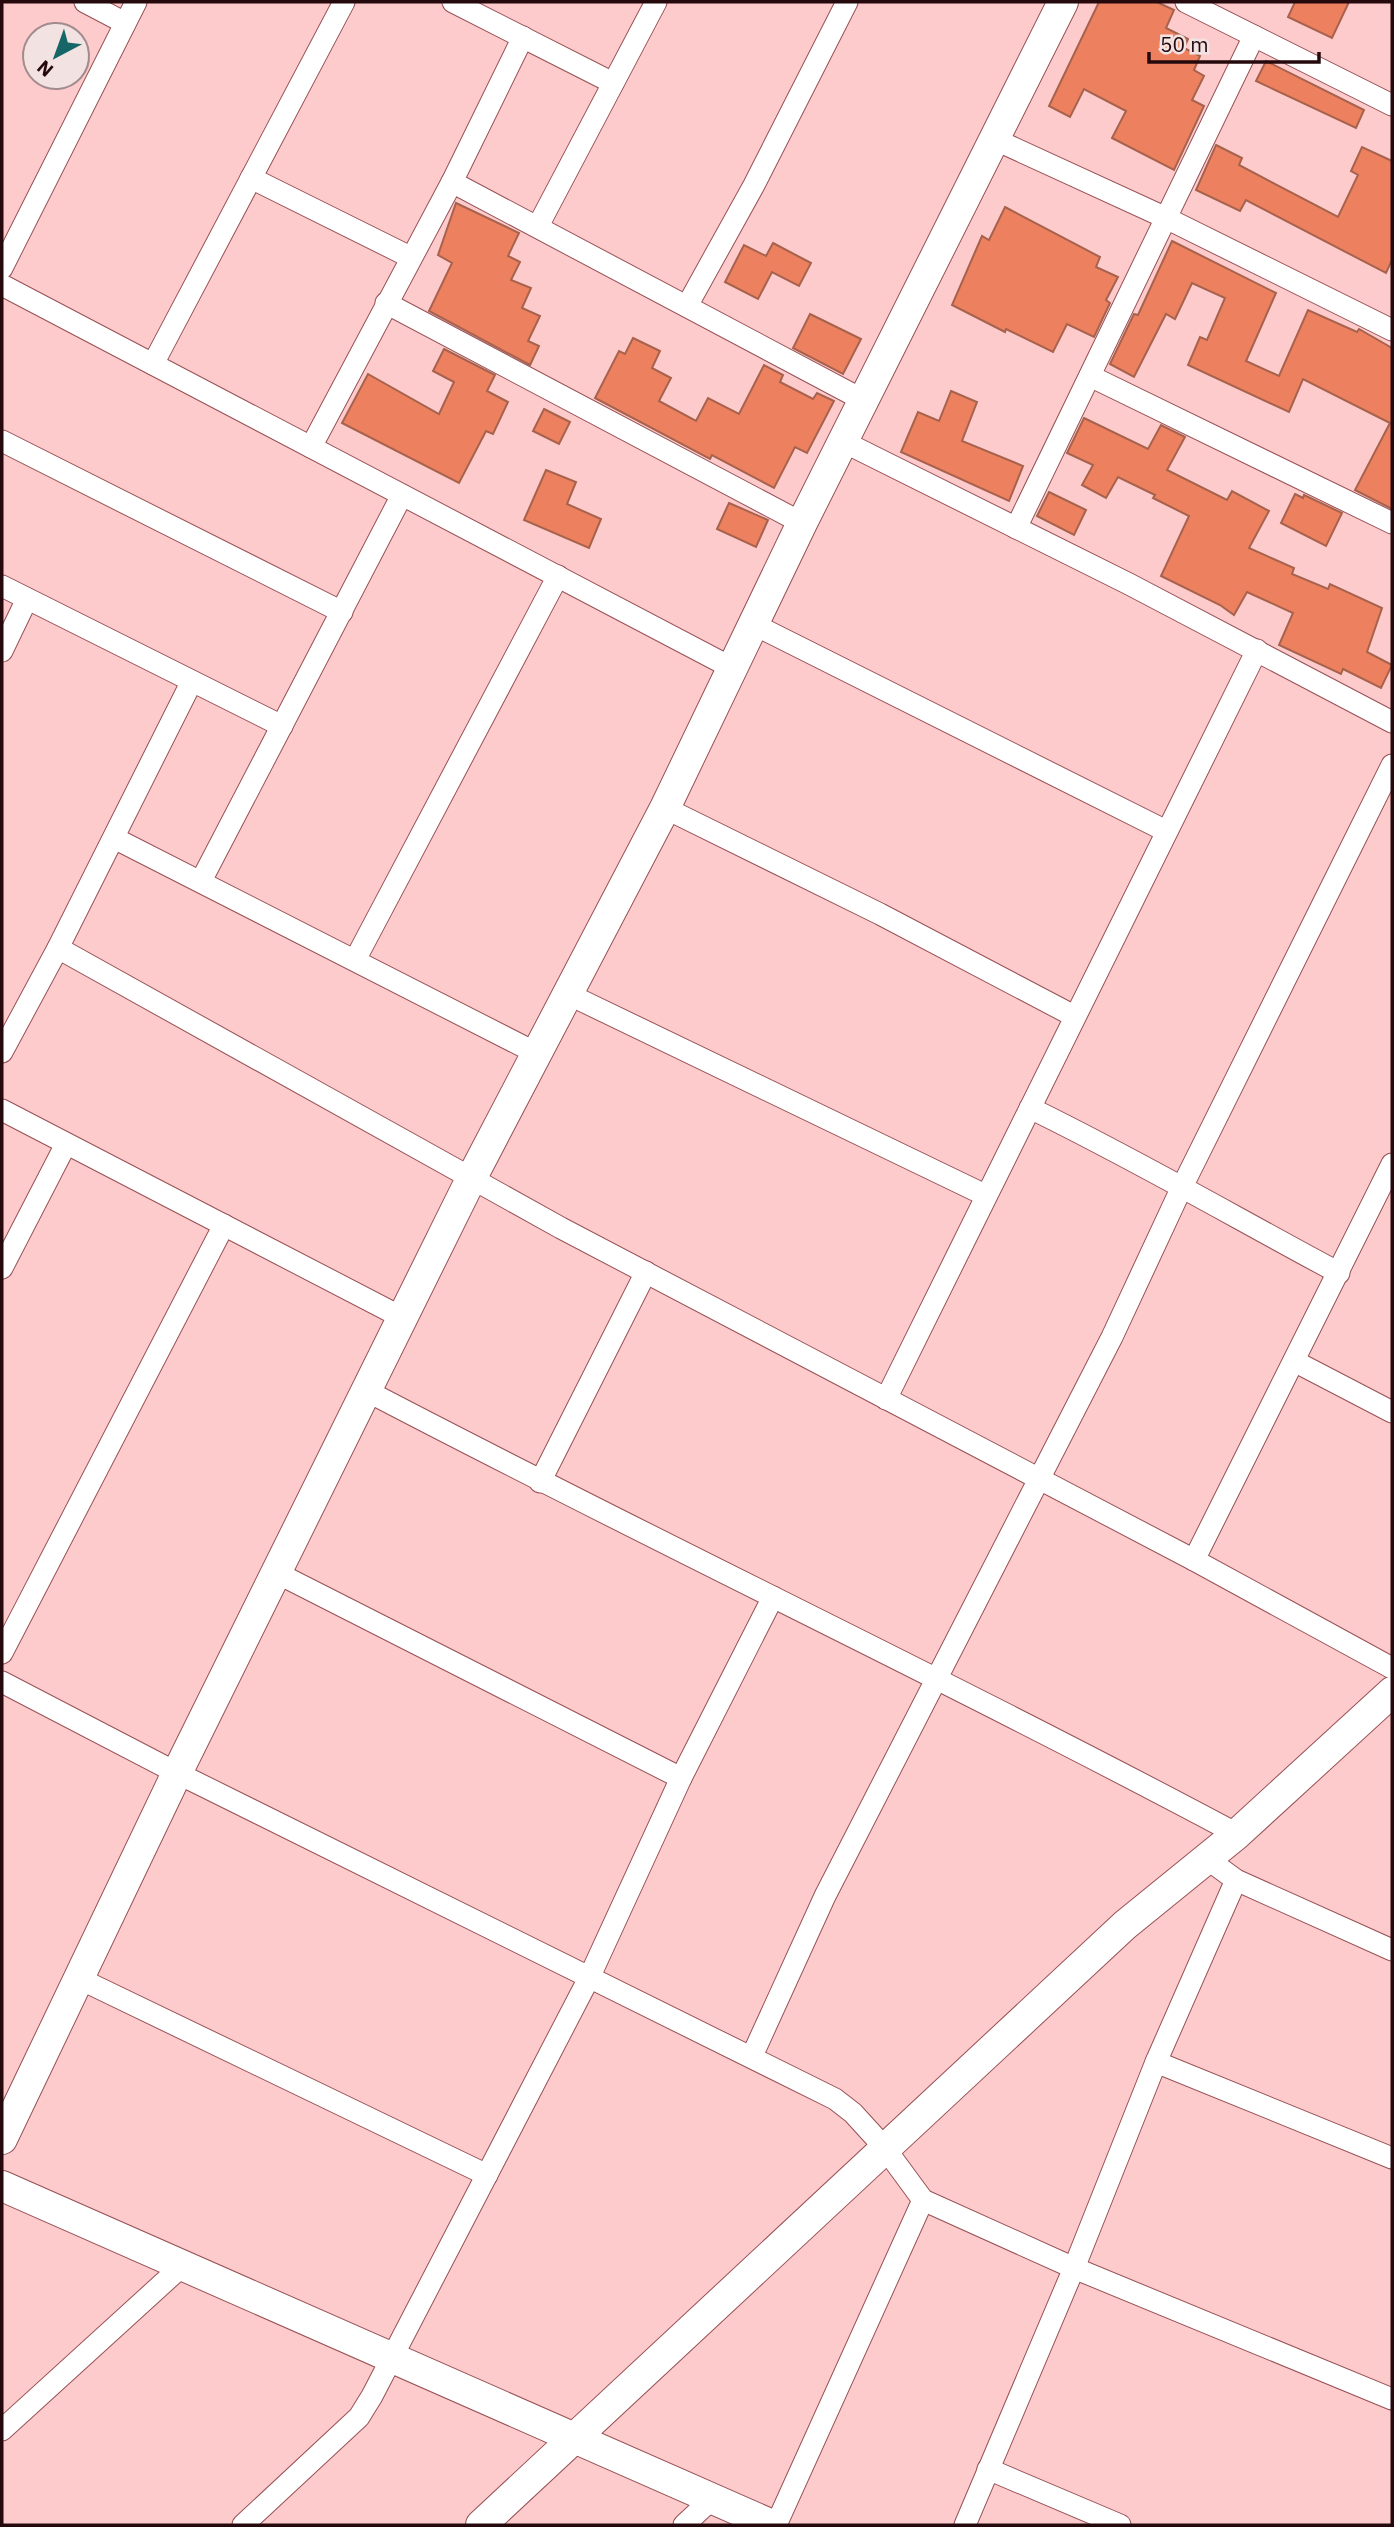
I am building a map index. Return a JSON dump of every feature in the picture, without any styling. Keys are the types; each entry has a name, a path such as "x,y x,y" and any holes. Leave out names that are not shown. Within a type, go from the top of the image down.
{"street":[{"path":"85,2 125,23"},
{"path":"2,268 136,2"},
{"path":"153,364 344,2"},
{"path":"453,2 613,83"},
{"path":"538,226 656,2"},
{"path":"687,306 754,185 847,2"},
{"path":"2,2139 177,1773 471,1179 570,995 665,808 802,523 1063,2"},
{"path":"1186,2 1392,105"},
{"path":"1016,528 1164,216 1254,36"},
{"path":"311,447 452,182 523,37"},
{"path":"994,139 1164,216 1392,330"},
{"path":"251,178 411,257"},
{"path":"452,182 863,400"},
{"path":"2,285 734,669"},
{"path":"387,303 802,523"},
{"path":"1090,376 1392,523"},
{"path":"2,440 342,612"},
{"path":"844,442 1257,650 1392,722"},
{"path":"201,881 402,495"},
{"path":"355,960 558,576"},
{"path":"2,586 191,683 282,726"},
{"path":"2,651 27,599"},
{"path":"755,625 1166,831"},
{"path":"886,1399 1257,650"},
{"path":"2,1052 58,948 191,683"},
{"path":"752,2056 825,1896 1112,1337 1181,1189 1392,765"},
{"path":"665,808 880,914 1074,1016"},
{"path":"114,838 538,1055"},
{"path":"58,948 471,1179 1194,1560 1392,1668"},
{"path":"570,995 985,1195"},
{"path":"1030,1108 1105,1144 1181,1189 1339,1273"},
{"path":"2,1110 403,1318"},
{"path":"2,1268 66,1144"},
{"path":"1194,1560 1390,1176"},
{"path":"2,1654 224,1225"},
{"path":"540,1482 646,1272"},
{"path":"1294,1361 1392,1412"},
{"path":"367,1391 540,1482 936,1678 1237,1834"},
{"path":"277,1573 681,1778"},
{"path":"243,2525 359,2417 393,2357 589,1978 681,1778 773,1597"},
{"path":"2,1682 177,1773 835,2099 853,2113 884,2147 923,2200 1074,2268 1392,2399"},
{"path":"481,2525 1125,1925 1237,1834 1389,1700"},
{"path":"1206,1858 1236,1880 1392,1950"},
{"path":"965,2525 1074,2268 1156,2062 1236,1880"},
{"path":"78,1978 487,2175"},
{"path":"1156,2062 1392,2158"},
{"path":"2,2186 774,2525 923,2200"},
{"path":"2,2430 182,2266"},
{"path":"988,2469 1121,2525"},
{"path":"684,2525 713,2498"}],"building":[{"path":"1099,2 1157,2 1174,10 1166,28 1188,39 1184,48 1200,56 1194,70 1204,76 1192,100 1204,106 1174,170 1112,138 1126,111 1084,89 1070,117 1049,106"},
{"path":"1295,2 1349,2 1332,38 1288,17"},
{"path":"1266,61 1364,110 1356,128 1256,81"},
{"path":"1216,145 1242,158 1239,165 1338,217 1358,175 1351,171 1362,147 1392,161 1392,260 1386,273 1246,200 1240,211 1196,190"},
{"path":"456,203 519,233 508,256 520,262 511,280 531,288 522,308 540,316 528,341 539,346 530,365 429,311 452,263 438,255"},
{"path":"1005,207 1100,257 1096,267 1118,277 1106,300 1110,303 1094,337 1067,324 1053,352 1006,329 1005,332 952,305 982,236 989,240"},
{"path":"1172,241 1276,293 1246,361 1279,376 1308,310 1357,332 1359,329 1392,348 1392,509 1355,490 1390,423 1303,379 1289,412 1188,365 1200,337 1207,340 1225,298 1192,283 1175,319 1166,314 1134,377 1110,364 1134,314 1138,315"},
{"path":"773,243 811,263 799,286 772,272 758,299 725,282 744,245 766,256"},
{"path":"810,314 861,339 843,374 793,348"},
{"path":"633,338 660,351 652,368 671,378 659,401 696,421 708,398 739,414 764,365 783,375 780,382 813,399 817,393 834,401 807,453 795,447 774,488 712,455 710,459 595,398 619,351 625,354"},
{"path":"444,349 495,375 487,391 508,402 493,434 486,431 459,483 342,423 368,374 439,414 454,382 433,371"},
{"path":"951,391 977,402 962,441 1023,466 1009,501 901,452 918,412 939,421"},
{"path":"544,409 570,422 559,444 533,431"},
{"path":"1084,418 1148,449 1161,425 1185,437 1167,470 1227,500 1232,491 1269,511 1249,548 1294,568 1292,574 1328,589 1330,584 1382,608 1367,652 1392,665 1381,688 1343,669 1341,674 1279,645 1293,613 1247,592 1234,615 1220,605 1161,576 1189,516 1118,477 1106,498 1082,485 1093,465 1067,453"},
{"path":"546,470 576,482 567,504 601,519 589,548 524,520"},
{"path":"1049,492 1086,510 1074,535 1037,516"},
{"path":"1295,494 1303,498 1304,495 1342,513 1326,546 1281,523"},
{"path":"729,503 768,520 756,547 717,529"}]}
